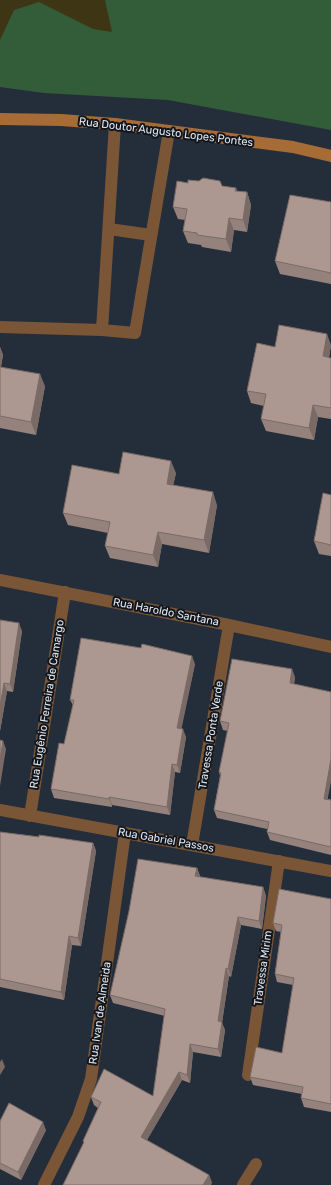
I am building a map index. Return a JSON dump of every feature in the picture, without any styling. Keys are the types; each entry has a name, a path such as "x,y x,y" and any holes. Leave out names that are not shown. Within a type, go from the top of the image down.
{"street":[{"name":"Rua Doutor Augusto Lopes Pontes","path":"0,119 61,120 114,124 293,147 331,156"},
{"path":"102,330 114,124"},
{"path":"0,327 102,330 135,333 169,131"},
{"path":"109,229 151,235"},
{"name":"Rua Haroldo Santana","path":"0,580 229,624 331,647"},
{"name":"Rua Eugênio Ferreira de Camargo","path":"30,816 64,592"},
{"name":"Travessa Ponta Verde","path":"192,845 229,624"},
{"name":"Rua Gabriel Passos","path":"0,810 331,871"},
{"name":"Rua Ivan de Almeida","path":"44,1185 78,1117 91,1079 125,833"},
{"name":"Travessa Mirim","path":"248,1074 279,861"},
{"path":"243,1185 256,1164"}],"green space":[{"path":"0,0 331,0 331,130 168,100 44,93 0,87"}],"sand":[{"path":"0,0 105,0 112,32 93,29 39,2 14,10 0,40"}],"building":[{"path":"203,178 220,181 222,186 236,188 235,191 247,192 243,220 229,218 226,239 197,235 197,233 183,231 187,209 173,207 177,181 188,183 188,180 199,181"},
{"path":"290,195 331,202 331,273 275,261"},
{"path":"279,325 327,334 323,356 331,358 331,408 313,405 309,428 261,419 266,394 247,391 257,343 275,347"},
{"path":"0,367 40,374 31,422 0,416"},
{"path":"123,452 171,461 167,484 213,492 204,540 158,532 153,555 105,546 110,522 63,513 72,465 119,474"},
{"path":"323,493 331,495 331,545 314,541"},
{"path":"0,620 19,623 10,684 4,683 0,706"},
{"path":"81,638 141,648 142,644 192,656 177,728 183,729 177,765 172,764 167,807 51,789 59,743 64,744 74,700 70,700"},
{"path":"232,659 292,669 290,683 331,692 331,759 324,799 331,800 331,847 267,832 269,822 214,810 221,773 219,772 229,723 220,721"},
{"path":"0,740 3,741 0,759"},
{"path":"0,832 39,837 39,835 93,843 78,938 69,936 61,992 0,979"},
{"path":"138,859 197,868 195,876 263,887 259,921 238,917 228,969 226,968 218,1021 222,1022 218,1049 190,1044 187,1075 179,1072 141,1137 209,1175 203,1185 63,1185 101,1102 91,1097 104,1069 153,1096 165,1009 110,995 129,911"},
{"path":"279,889 331,899 331,1104 301,1098 303,1087 250,1077 256,1047 282,1053 294,978 275,974 282,925 273,923"},
{"path":"9,1103 43,1122 18,1172 0,1163 0,1121"}]}
